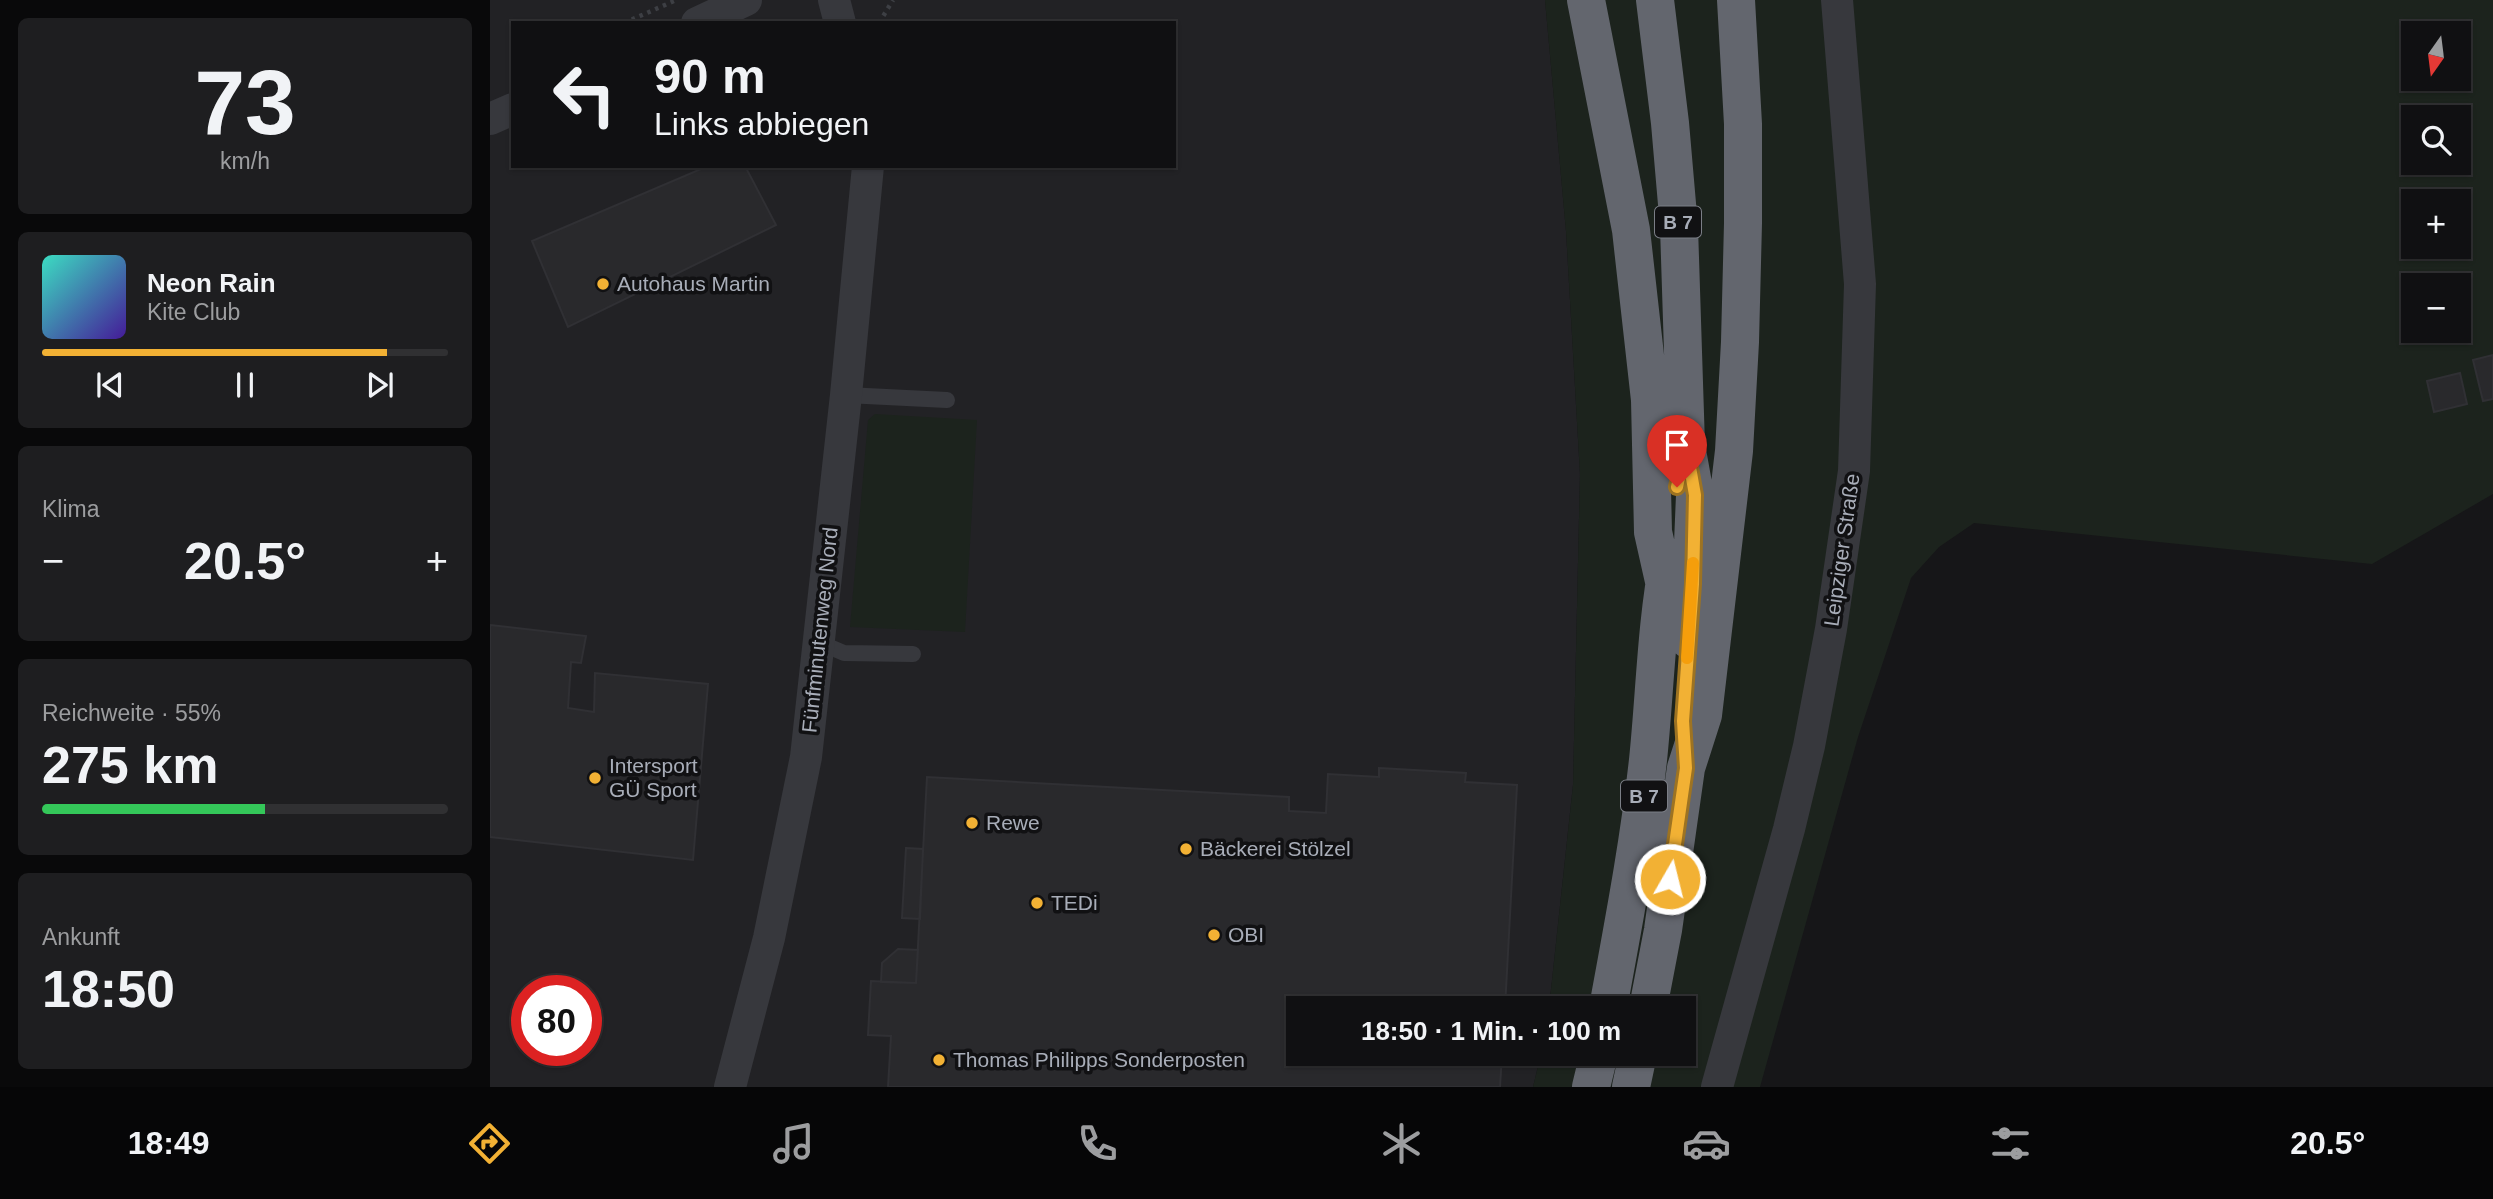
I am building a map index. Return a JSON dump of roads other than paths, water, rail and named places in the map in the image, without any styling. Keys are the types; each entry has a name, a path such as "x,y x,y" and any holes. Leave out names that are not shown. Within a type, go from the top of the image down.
{"highway":[{"path":"1586,0 1632,242 1650,400 1653,531 1664,581"},
{"name":"B 7","path":"1650,996 1686,768 1683,721 1693,584 1695,495 1686,445 1679,227 1655,0"},
{"path":"1686,768 1703,715 1734,451 1743,223 1743,124 1736,0"},
{"name":"B 7","path":"1610,996 1643,800 1664,581 1673,540 1677,487 1686,445"},
{"path":"1591,1087 1596,1066"},
{"path":"1631,1087 1636,1066"}],"street":[{"path":"701,21 746,0"},
{"path":"834,0 839,21"},
{"name":"Leipziger Straße","path":"1717,1087 1789,829 1809,746 1831,629 1854,471 1860,284 1837,0"},
{"path":"490,119 511,110"},
{"name":"Fünfminutenweg Nord","path":"730,1087 769,938 807,757 868,168"}],"lane":[{"path":"846,396 947,400"},
{"path":"818,642 844,653 913,654"}],"place":[{"name":"Autohaus Martin","path":"603,284"},
{"name":"Intersport GÜ Sport","path":"595,778"},
{"name":"Rewe","path":"972,823"},
{"name":"Bäckerei Stölzel","path":"1186,849"},
{"name":"TEDi","path":"1037,903"},
{"name":"OBI","path":"1214,935"},
{"name":"Thomas Philipps Sonderposten","path":"939,1060"}]}
